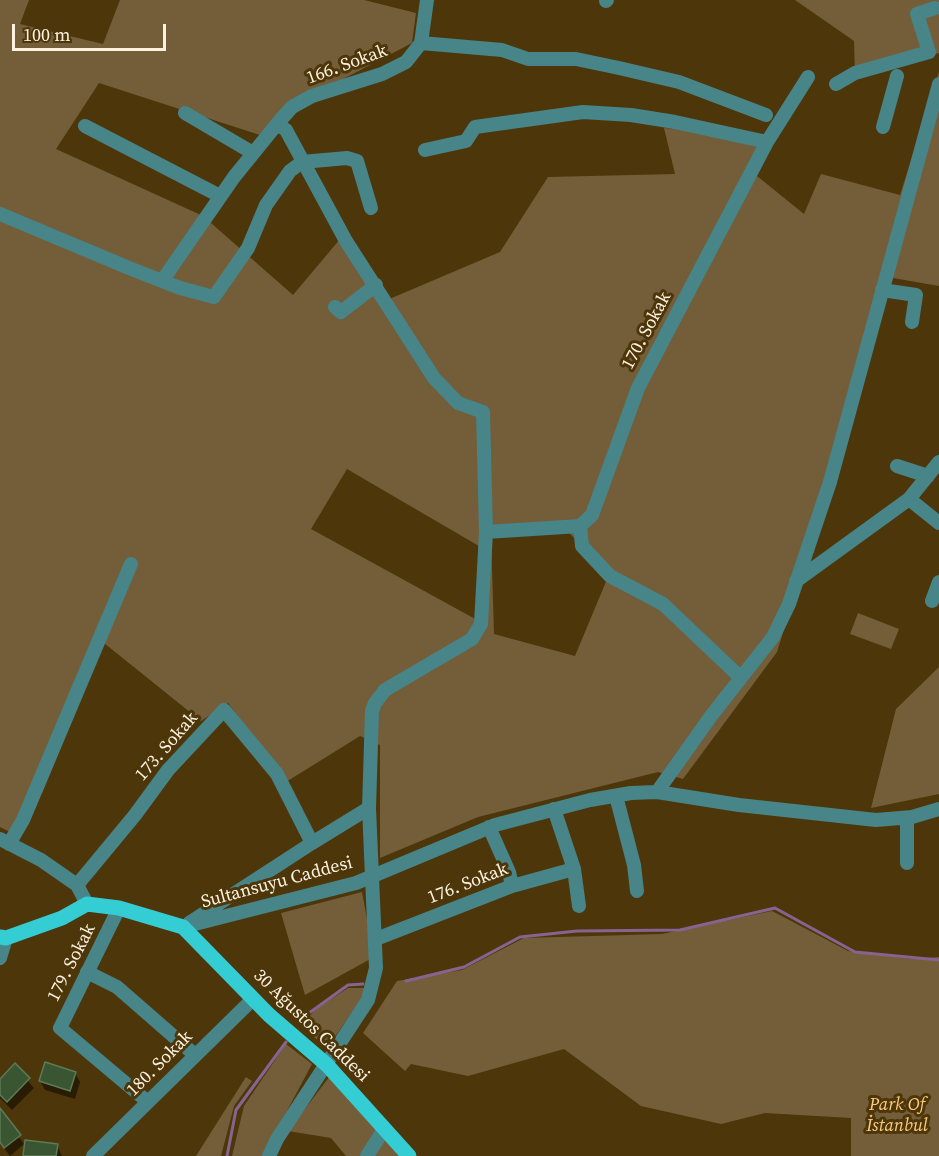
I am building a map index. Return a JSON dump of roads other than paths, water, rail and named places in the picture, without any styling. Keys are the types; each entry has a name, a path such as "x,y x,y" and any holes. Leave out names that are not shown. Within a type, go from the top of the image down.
{"main road":[{"name":"Sultansuyu Caddesi","path":"87,904 119,908 183,927"},
{"path":"3,938 62,918 87,904"},
{"name":"30 Ağustos Caddesi","path":"183,927 254,999 327,1065 409,1156"}],"street":[{"path":"427,0 421,43 502,50 528,59 576,59 679,81 766,115"},
{"path":"836,84 855,73 929,52 917,14 935,8"},
{"name":"166. Sokak","path":"162,281 220,196 292,107 312,96 382,74 405,62 421,43"},
{"path":"883,127 897,76"},
{"name":"170. Sokak","path":"580,526 592,515 638,388 767,142 808,77"},
{"path":"657,792 740,677 774,637 830,482 939,84"},
{"path":"185,112 253,153"},
{"path":"425,150 466,141 475,127 583,112 631,115 767,142"},
{"path":"277,124 286,130 346,241 434,378 458,403 483,412 486,531 481,624 472,639 385,690 375,703 372,711 369,808 372,877 489,827 554,809 616,796 657,792 739,805 876,820 907,818 939,809"},
{"path":"85,126 220,196"},
{"path":"0,214 162,281 214,297 248,248 266,205 290,171 302,162 347,158 357,161 371,208"},
{"path":"335,307 341,312 376,285"},
{"path":"882,290 916,295 912,322"},
{"path":"796,581 909,499 939,462"},
{"path":"897,466 928,476"},
{"path":"909,499 939,523"},
{"path":"486,531 580,526 582,546 610,576 663,604 740,677"},
{"path":"87,904 77,885 42,860 5,842 22,820 131,564"},
{"path":"932,601 939,582"},
{"name":"173. Sokak","path":"77,885 168,770 224,710 277,774 312,843"},
{"path":"616,796 634,865 638,891"},
{"path":"183,927 369,808"},
{"path":"554,809 574,869 579,906"},
{"path":"907,818 907,863"},
{"path":"489,827 509,872 512,886"},
{"name":"176. Sokak","path":"376,939 512,886 574,869"},
{"name":"Sultansuyu Caddesi","path":"183,927 372,877 376,968 368,1000 277,1139 269,1156"},
{"name":"179. Sokak","path":"119,908 60,1028 148,1102"},
{"path":"0,958 3,938"},
{"path":"87,972 117,987 195,1055"},
{"name":"180. Sokak","path":"93,1156 254,999"},
{"path":"367,1156 384,1129"}],"waterway":[{"path":"406,981 464,967 520,937 577,931 680,930 775,908 855,952 939,960"},
{"path":"305,1016 348,985 363,984"},
{"path":"227,1156 236,1110 286,1042"}],"park label":[{"name":"Park Of İstanbul","path":"897,1115"}]}
